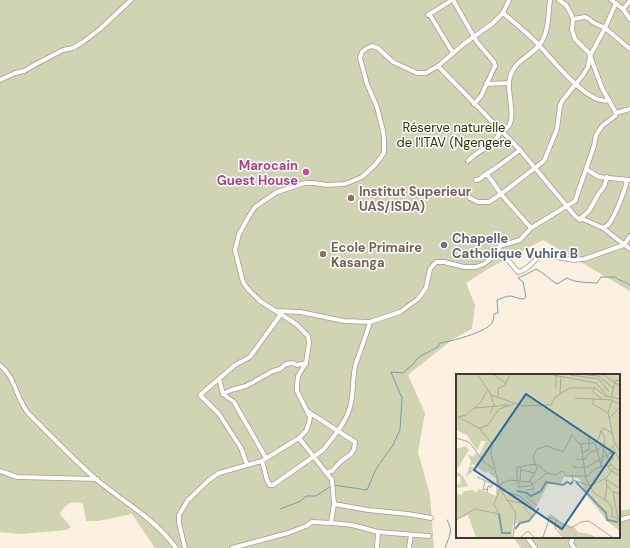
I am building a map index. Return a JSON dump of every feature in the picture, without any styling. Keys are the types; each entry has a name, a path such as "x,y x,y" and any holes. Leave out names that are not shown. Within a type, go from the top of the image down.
{"street":[{"path":"0,80 15,73 24,71 63,50 73,48 83,42 131,0"},
{"path":"453,53 429,15 452,0 480,47 494,62 495,66 481,96 474,104"},
{"path":"184,547 179,523 180,515 188,500 208,480 219,473 264,459 299,438 306,431 309,423 310,417 297,391 298,376 306,363 310,344 308,336 296,324 260,301 247,288 243,282 240,264 235,253 240,234 255,207 277,192 304,183 314,182 327,185 345,184 362,177 375,165 384,153 383,131 377,107 367,84 360,58 362,52 372,46 378,48 393,62 417,73 426,73 438,66 453,53 489,27 503,13 509,0"},
{"path":"468,161 491,144 499,137 501,132 508,128 511,119 510,76 516,65 539,46 544,38 550,0"},
{"path":"559,0 566,6 573,19 572,30 574,39 590,56 602,88 616,113"},
{"path":"611,0 623,9 630,19"},
{"path":"623,9 630,0"},
{"path":"470,198 478,202 489,202 544,161 557,129 562,101 588,67 590,56 616,3"},
{"path":"503,13 539,46 575,85 599,100 605,102 609,100"},
{"path":"573,19 585,17 605,28 630,49"},
{"path":"438,66 520,150 575,216 580,220 581,218 603,228 630,248"},
{"path":"486,84 509,83"},
{"path":"276,311 300,312 344,321 370,322 400,312 418,299 426,288 430,269 436,262 444,262 464,268 476,267 489,260 500,246 520,240 530,228 566,205 575,201 594,146 596,135 602,126 615,116 616,113 630,109"},
{"path":"476,180 480,180 520,150"},
{"path":"586,169 599,177 629,180 615,212 608,224 603,228"},
{"path":"487,174 501,194 530,228"},
{"path":"581,218 589,211 604,187 607,177"},
{"path":"498,248 518,272 529,268 539,256 544,253 556,258 574,260 584,259 624,245 630,236"},
{"path":"247,465 241,448 219,414 200,395 235,366 250,357 281,314"},
{"path":"219,379 223,394 234,402 264,459 267,480 271,485 323,450 337,432 352,402 356,364 370,322"},
{"path":"223,394 246,386 273,371 280,369 286,364 292,363 297,365 306,363"},
{"path":"0,365 11,377 21,404 29,414 97,479 154,522 167,535 176,548"},
{"path":"307,411 327,423 337,432 355,442 354,449 351,454 332,471 328,472"},
{"path":"299,438 328,472 332,480 334,504 331,523"},
{"path":"0,471 17,477 97,479"},
{"path":"334,504 430,518"},
{"path":"620,520 630,517"},
{"path":"232,548 288,532 306,526 312,522 352,525 378,532 429,536"},
{"path":"377,548 378,532"},
{"path":"409,548 411,535"},
{"path":"528,538 535,548"},
{"path":"573,538 572,543 574,548"},
{"path":"254,542 255,548"}],"green space":[{"name":"Réserve naturelle de l'ITAV (Ngengere","path":"0,0 630,0 630,291 543,240 488,269 466,283 475,305 472,329 453,339 408,375 425,413 418,452 430,495 434,548 155,548 132,514 98,521 86,521 83,504 75,502 67,505 60,514 71,527 66,530 20,534 0,532"},
{"path":"630,509 630,548 521,548 514,538 620,538 620,511"}],"waterway":[{"path":"391,372 403,373 419,357 438,347 440,343 468,336 488,327 492,323 494,314 498,313 497,300 508,296 519,299 526,297 523,282 518,278 536,269 557,284 567,278 578,282 597,283 601,277 615,277 630,285"},
{"path":"334,485 367,490 376,469 393,445 400,430 402,398 391,372"},
{"path":"280,509 301,501 306,496 316,496 331,486"},
{"path":"445,548 450,531 447,520"}],"place":[{"name":"Marocain Guest House","path":"306,172"},
{"name":"Institut Superieur UAS/ISDA)","path":"351,198"},
{"name":"Chapelle Catholique Vuhira B","path":"444,245"},
{"name":"Ecole Primaire Kasanga","path":"323,254"}]}
